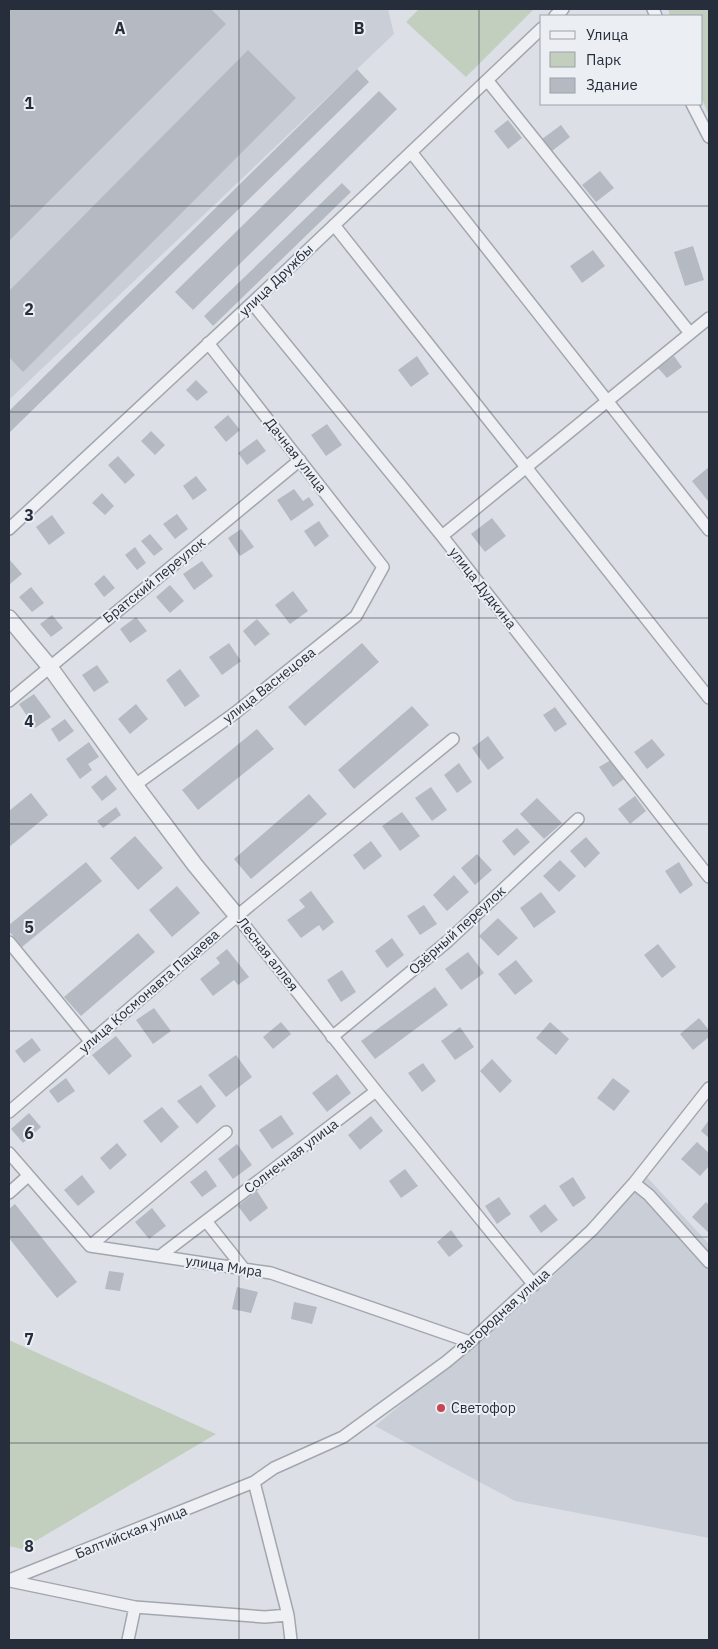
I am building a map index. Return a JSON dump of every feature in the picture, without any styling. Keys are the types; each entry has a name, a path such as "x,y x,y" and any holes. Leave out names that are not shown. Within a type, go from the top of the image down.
{"street":[{"name":"улица Дружбы","path":"9,529 252,303 540,30"},
{"path":"487,80 690,334"},
{"path":"693,105 709,136"},
{"path":"411,152 709,530"},
{"path":"334,224 709,698"},
{"name":"улица Дудкина","path":"252,303 442,536 709,877"},
{"path":"442,536 709,318"},
{"name":"Дачная улица","path":"208,343 383,567"},
{"name":"Братский переулок","path":"9,701 300,460"},
{"name":"улица Васнецова","path":"135,785 235,713 356,616 383,567"},
{"name":"Лесная аллея","path":"9,618 49,666 135,785 196,865 332,1037 534,1285"},
{"name":"улица Космонавта Пацаева","path":"9,1112 237,916 453,739"},
{"name":"Озёрный переулок","path":"332,1037 448,941 578,819"},
{"path":"9,942 90,1041"},
{"name":"Загородная улица","path":"254,1482 274,1468 342,1438 446,1362 470,1342 592,1230 634,1183 709,1088"},
{"name":"Солнечная улица","path":"160,1256 376,1091"},
{"path":"9,1153 90,1246 226,1132"},
{"path":"9,1193 28,1176"},
{"path":"634,1183 649,1195 707,1255"},
{"path":"206,1221 244,1269"},
{"name":"улица Мира","path":"90,1246 271,1273 470,1342"},
{"path":"254,1482 288,1615 291,1640"},
{"name":"Балтийская улица","path":"10,1580 254,1482"},
{"path":"10,1580 135,1607 265,1617 288,1615"},
{"path":"128,1640 135,1607"}],"shaded area":[{"path":"9,9 388,9 394,34 9,400"},
{"name":"Светофор","path":"646,1176 709,1244 709,1538 515,1501 375,1426 543,1286 624,1204"}],"green space":[{"path":"419,9 534,9 466,77 406,22"},
{"path":"668,9 709,9 709,116 703,101 703,15 670,15"},
{"path":"9,1340 216,1434 22,1549 9,1546"}],"building":[{"path":"9,9 211,9 226,24 9,241"},
{"path":"248,50 296,98 23,372 9,357 9,291"},
{"path":"357,69 369,82 9,433 9,411"},
{"path":"379,91 397,109 193,310 175,292"},
{"path":"508,120 522,138 508,149 494,131"},
{"path":"561,125 570,137 552,151 542,139"},
{"path":"600,171 614,188 596,202 582,185"},
{"path":"342,183 351,192 213,326 204,316"},
{"path":"693,246 704,280 685,286 674,252"},
{"path":"593,250 605,266 582,283 570,266"},
{"path":"417,356 429,374 411,387 398,370"},
{"path":"674,356 682,367 667,378 658,368"},
{"path":"196,380 208,392 197,401 186,390"},
{"path":"228,415 240,430 226,442 214,427"},
{"path":"327,424 342,445 326,456 311,435"},
{"path":"151,431 165,445 155,455 141,441"},
{"path":"257,439 266,451 247,465 238,453"},
{"path":"118,456 135,475 125,484 108,465"},
{"path":"709,467 709,500 708,501 692,481"},
{"path":"196,476 207,490 193,500 183,486"},
{"path":"294,489 303,501 309,497 314,505 291,521 277,500"},
{"path":"102,493 114,506 105,515 92,503"},
{"path":"177,514 188,529 175,539 163,524"},
{"path":"52,515 65,533 49,545 36,527"},
{"path":"492,518 506,536 485,552 471,534"},
{"path":"319,521 329,536 315,547 304,531"},
{"path":"241,529 254,547 240,556 228,538"},
{"path":"150,534 163,549 154,556 141,541"},
{"path":"135,547 146,563 137,570 125,555"},
{"path":"9,559 22,574 10,584 9,582"},
{"path":"202,561 213,576 194,590 183,574"},
{"path":"104,575 115,588 104,597 94,584"},
{"path":"170,585 184,601 170,613 156,597"},
{"path":"31,587 44,603 32,612 19,597"},
{"path":"293,591 308,611 290,624 275,605"},
{"path":"52,615 63,628 51,637 40,624"},
{"path":"136,617 147,631 130,643 120,629"},
{"path":"257,619 270,634 255,646 243,631"},
{"path":"229,643 241,661 222,675 209,657"},
{"path":"362,643 379,662 305,726 288,707"},
{"path":"97,665 109,682 94,692 82,675"},
{"path":"180,669 200,696 185,707 166,680"},
{"path":"34,694 51,717 35,728 19,704"},
{"path":"136,704 148,719 130,734 118,719"},
{"path":"412,706 429,725 354,789 338,770"},
{"path":"555,707 567,724 555,732 543,715"},
{"path":"65,719 74,731 59,742 51,729"},
{"path":"257,729 274,749 198,810 182,790"},
{"path":"488,736 504,758 488,770 472,748"},
{"path":"652,739 665,755 647,769 634,752"},
{"path":"89,742 99,757 88,764 92,770 80,779 66,759"},
{"path":"611,760 624,779 613,787 599,767"},
{"path":"459,763 472,782 457,793 444,775"},
{"path":"106,775 117,789 102,801 91,787"},
{"path":"431,787 447,810 432,821 415,798"},
{"path":"31,793 48,815 9,847 9,811"},
{"path":"309,794 327,814 251,879 234,859"},
{"path":"635,796 646,811 630,824 618,809"},
{"path":"537,798 562,823 544,839 520,814"},
{"path":"116,807 121,815 103,828 97,821"},
{"path":"402,812 420,836 400,851 382,826"},
{"path":"517,828 530,842 514,856 502,841"},
{"path":"135,836 163,868 138,890 110,858"},
{"path":"586,837 600,853 585,868 570,851"},
{"path":"371,841 382,856 364,870 353,855"},
{"path":"477,854 492,870 475,885 461,868"},
{"path":"560,860 576,876 559,892 543,876"},
{"path":"86,862 102,881 22,947 9,931 9,925"},
{"path":"679,862 693,885 680,894 665,871"},
{"path":"454,875 469,892 447,911 433,895"},
{"path":"177,886 200,913 172,937 149,910"},
{"path":"311,891 334,922 323,931 319,925 301,938 287,920 305,907 299,900"},
{"path":"541,892 556,912 534,928 520,908"},
{"path":"424,905 437,924 420,935 407,916"},
{"path":"498,918 518,938 498,956 479,936"},
{"path":"138,933 155,952 81,1016 64,997"},
{"path":"392,938 404,955 387,968 375,951"},
{"path":"658,944 676,967 662,978 644,955"},
{"path":"227,949 249,977 238,985 234,980 213,996 200,979 220,963 216,958"},
{"path":"468,952 484,973 461,990 445,969"},
{"path":"516,960 533,981 515,995 498,974"},
{"path":"342,970 356,992 341,1002 327,980"},
{"path":"435,987 448,1005 375,1059 361,1041"},
{"path":"154,1008 171,1031 153,1044 136,1020"},
{"path":"699,1018 709,1030 709,1037 693,1050 680,1034"},
{"path":"281,1022 291,1034 273,1049 263,1037"},
{"path":"550,1022 569,1039 556,1055 536,1038"},
{"path":"460,1027 474,1047 455,1060 441,1041"},
{"path":"116,1036 132,1056 109,1075 92,1055"},
{"path":"32,1038 41,1050 24,1063 15,1051"},
{"path":"236,1055 252,1077 226,1097 208,1075"},
{"path":"492,1059 512,1081 500,1093 480,1071"},
{"path":"423,1063 436,1081 422,1092 408,1073"},
{"path":"337,1074 351,1093 327,1112 312,1093"},
{"path":"66,1078 75,1091 58,1103 49,1091"},
{"path":"613,1078 630,1091 614,1111 597,1098"},
{"path":"201,1085 216,1106 197,1124 177,1101"},
{"path":"162,1107 179,1127 161,1143 143,1121"},
{"path":"29,1113 41,1127 23,1143 11,1129"},
{"path":"281,1115 294,1134 272,1149 259,1130"},
{"path":"371,1116 383,1131 360,1150 348,1135"},
{"path":"709,1120 709,1138 701,1131"},
{"path":"697,1142 709,1153 709,1166 700,1176 681,1159"},
{"path":"117,1143 127,1155 110,1170 100,1158"},
{"path":"237,1144 252,1165 233,1179 218,1159"},
{"path":"405,1169 418,1186 401,1198 389,1181"},
{"path":"206,1170 217,1186 202,1197 190,1182"},
{"path":"82,1175 95,1192 78,1206 64,1190"},
{"path":"573,1177 586,1198 573,1207 559,1186"},
{"path":"257,1191 268,1208 250,1222 238,1206"},
{"path":"499,1197 511,1214 497,1224 485,1206"},
{"path":"706,1202 709,1205 709,1233 692,1217"},
{"path":"15,1204 77,1282 57,1298 9,1238 9,1209"},
{"path":"545,1204 558,1220 541,1233 529,1216"},
{"path":"152,1208 166,1226 149,1239 135,1222"},
{"path":"451,1230 463,1246 449,1257 437,1242"},
{"path":"109,1271 124,1273 120,1291 105,1289"},
{"path":"237,1287 258,1292 251,1313 232,1309"},
{"path":"294,1302 317,1307 312,1324 291,1319"}],"place":[{"name":"Светофор","path":"441,1408"}]}
